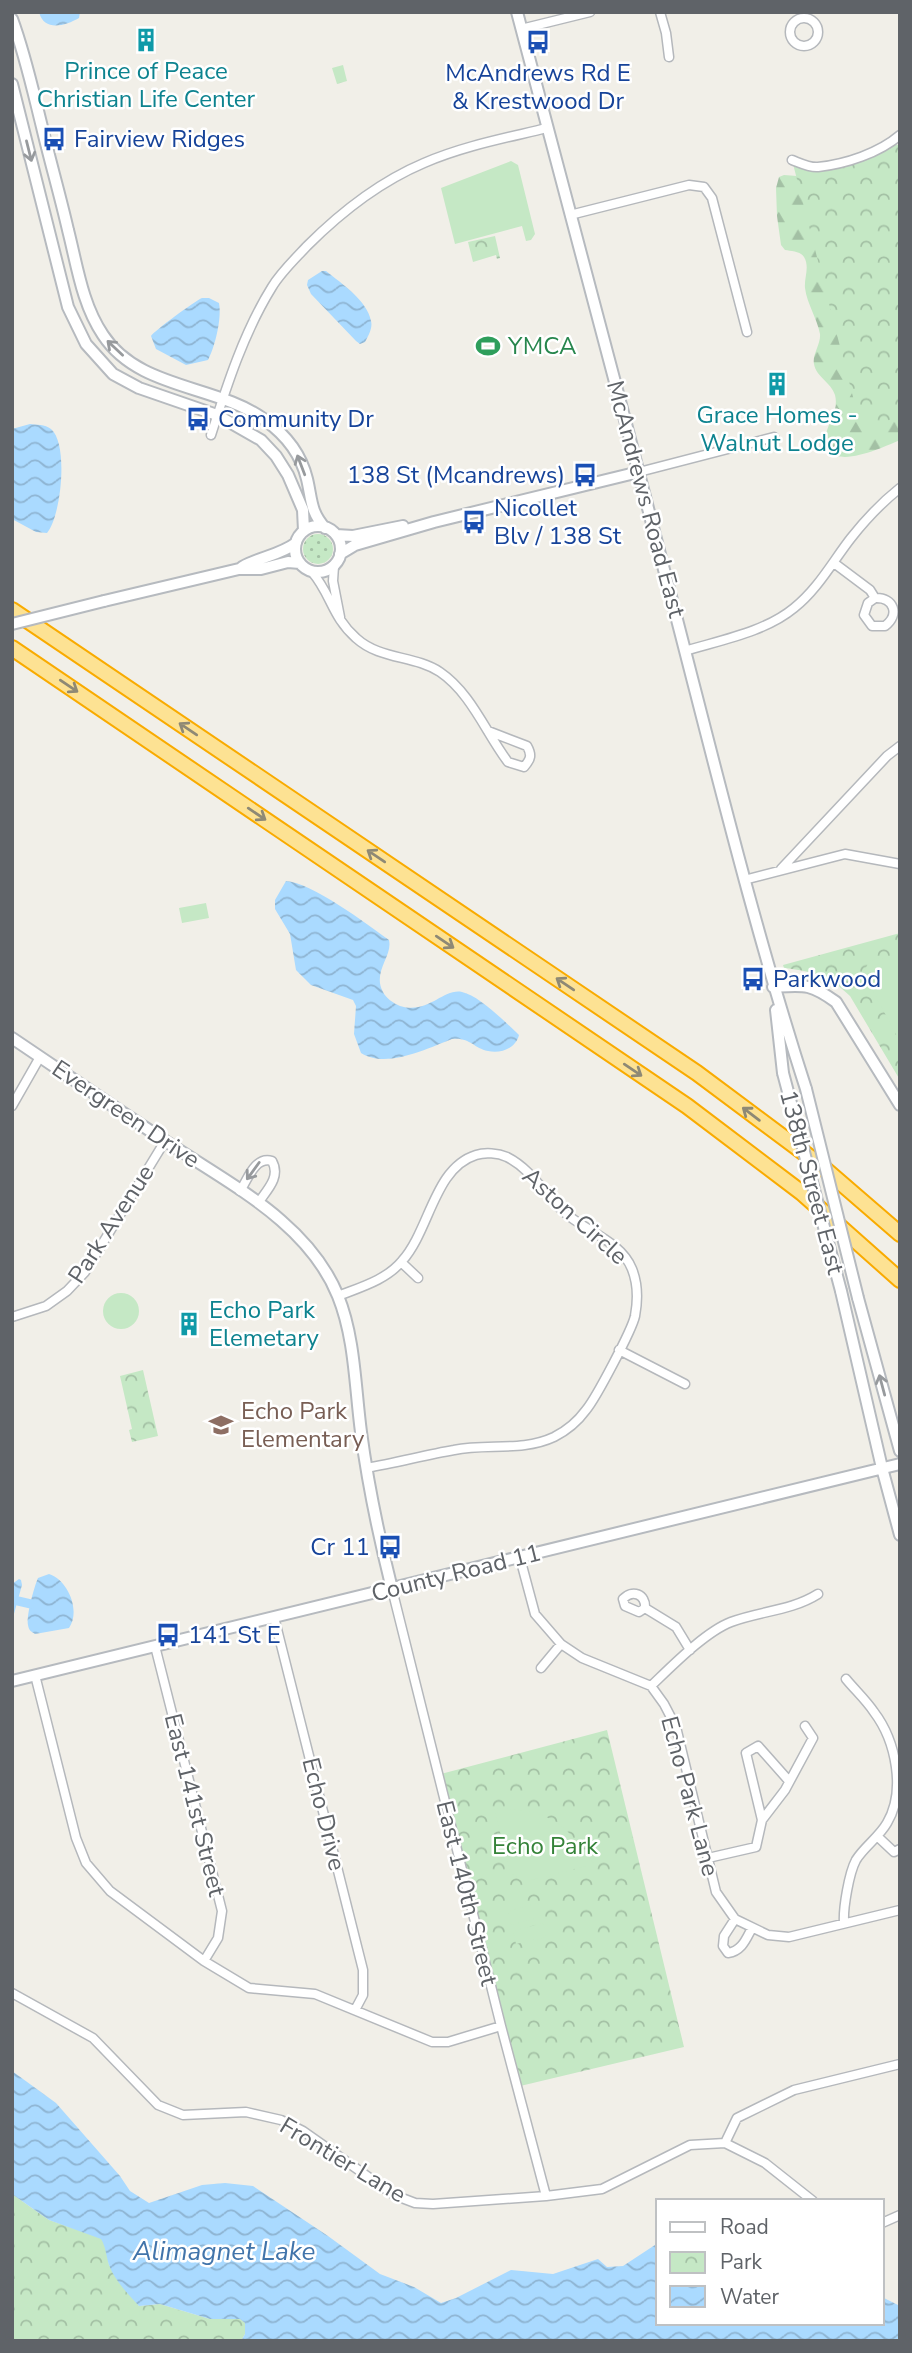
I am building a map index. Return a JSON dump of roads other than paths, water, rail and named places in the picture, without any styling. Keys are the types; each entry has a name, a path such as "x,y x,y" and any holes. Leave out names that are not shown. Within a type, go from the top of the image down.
{"highway":[{"path":"12,610 697,1073 819,1164 900,1234"},
{"path":"12,648 687,1106 802,1193 900,1280"}],"street":[{"name":"McAndrews Road East","path":"517,12 744,880 773,987 806,1089"},
{"path":"522,29 590,12"},
{"path":"660,12 669,57"},
{"path":"12,19 35,97 82,286 94,321 110,345 134,365 156,377 244,407 264,419 284,436 299,456 312,508 325,528 336,535 353,536 433,522"},
{"path":"12,84 68,307 86,344 113,374 139,388 217,415 261,440 276,456 299,496 304,514 304,531"},
{"path":"211,435 259,310 273,284 336,217 378,187 424,163 462,150 547,128"},
{"path":"792,160 816,167 865,156 890,144 900,135"},
{"path":"570,215 690,185 704,187 712,198 747,332"},
{"path":"340,554 355,545 433,522 774,437"},
{"path":"685,651 777,620 794,608 809,594 881,503 900,488"},
{"path":"239,569 259,558 285,551 296,543 304,531 325,528"},
{"path":"336,535 340,554 334,566 333,581 342,623"},
{"path":"296,543 295,554 300,564"},
{"path":"12,624 239,569 261,569 288,562 300,564 313,572 322,583 328,602 358,640 379,653 419,661 441,673 461,692 508,762 524,766 530,761 531,754 527,746 488,731"},
{"path":"834,563 870,590 875,598"},
{"path":"313,572 334,566"},
{"path":"781,869 887,755 900,746"},
{"path":"744,880 845,854 900,864"},
{"path":"773,987 806,985 836,1002 900,1105"},
{"name":"McAndrews Road East","path":"773,987 783,1073"},
{"name":"Evergreen Drive","path":"12,1038 258,1203 304,1241 324,1268 338,1296 348,1331 376,1527 392,1589"},
{"path":"12,1106 40,1057"},
{"name":"138th Street East","path":"783,1073 841,1291 900,1535"},
{"name":"138th Street East","path":"806,1089 858,1298 900,1451"},
{"name":"Park Avenue","path":"12,1317 46,1306 67,1291 85,1272 165,1141"},
{"name":"Aston Circle","path":"338,1296 378,1280 401,1262 417,1242 444,1180 453,1168 478,1154 493,1153 522,1167 565,1213 616,1248 631,1265 638,1283 635,1318 587,1409 571,1426 552,1437 522,1446 456,1449 405,1462 366,1468"},
{"path":"240,1191 258,1163 265,1159 272,1161 276,1169 275,1177 258,1203"},
{"path":"401,1262 418,1278"},
{"path":"619,1350 685,1384"},
{"name":"County Road 11","path":"12,1681 900,1464"},
{"name":"Echo Park Lane","path":"520,1558 535,1614 561,1644 582,1658 651,1686 664,1704 676,1727 716,1892 735,1919 768,1935 789,1937 900,1910"},
{"name":"East 140th Street","path":"392,1589 500,2026 546,2196"},
{"path":"651,1686 690,1650 729,1623 803,1603 818,1594"},
{"path":"645,1608 676,1628 690,1650"},
{"name":"Echo Drive","path":"274,1617 363,1970 363,1995 355,2010"},
{"path":"541,1668 561,1644"},
{"name":"East 141st Street","path":"155,1646 222,1911 218,1938 204,1961"},
{"path":"35,1675 76,1838 86,1863 110,1891 204,1961 249,1988 315,1994 432,2042 448,2042 500,2026"},
{"path":"844,1923 843,1908 856,1861 896,1814 897,1800 896,1768 885,1731 875,1712 846,1679"},
{"path":"708,1858 756,1847 762,1820 789,1781 813,1738 805,1726"},
{"path":"762,1820 746,1753 758,1746 789,1781"},
{"path":"877,1836 894,1852 900,1849"},
{"path":"735,1919 724,1936 723,1946 728,1953 734,1952 742,1945 752,1928"},
{"name":"Frontier Lane","path":"12,1993 93,2038 158,2105 183,2115 246,2112 281,2120 303,2131 394,2194 415,2203 546,2196 601,2189 690,2145 725,2143 765,2163 810,2199"},
{"path":"725,2143 737,2118 794,2090 900,2064"},
{"path":"884,2223 900,2215"}],"water":[{"path":"39,12 80,12 79,18 56,26 45,22"},
{"path":"326,271 346,287 365,306 371,324 365,342 360,344 356,341 311,294 308,280"},
{"path":"202,298 219,303 217,332 208,360 186,365 156,349 151,336"},
{"path":"30,424 51,429 57,437 60,449 59,497 52,525 47,533 36,532 12,519 12,429"},
{"path":"286,881 310,888 324,896 389,940 380,985 392,1002 410,1008 455,992 469,994 519,1035 515,1043 503,1051 493,1052 467,1041 452,1039 394,1058 382,1059 361,1053 354,1034 356,1006 353,1000 311,985 296,970 290,934 275,909 275,900"},
{"path":"49,1574 56,1577 67,1589 74,1613 69,1628 35,1634 28,1625 31,1602 38,1578"},
{"path":"19,1579 22,1585 12,1621 12,1584"},
{"name":"Alimagnet Lake","path":"12,2071 56,2103 130,2191 149,2203 202,2185 225,2183 253,2186 380,2274 414,2287 441,2303 511,2270 553,2274 598,2259 607,2267 623,2266 656,2244 656,2325 884,2325 884,2298 900,2306 900,2341 241,2341 245,2334 245,2323 240,2319 210,2319 160,2304 139,2306 115,2276 101,2239 49,2220 12,2194"}],"waterway":[{"path":"18,1601 31,1604"}],"place":[{"name":"Prince of Peace Christian Life Center","path":"146,40"},
{"name":"McAndrews Rd E & Krestwood Dr","path":"538,42"},
{"name":"Fairview Ridges","path":"54,139"},
{"name":"YMCA","path":"488,346"},
{"name":"Grace Homes - Walnut Lodge","path":"777,384"},
{"name":"Community Dr","path":"198,419"},
{"name":"138 St (Mcandrews)","path":"585,475"},
{"name":"Nicollet Blv / 138 St","path":"474,522"},
{"name":"Parkwood","path":"753,979"},
{"name":"Echo Park Elemetary","path":"189,1324"},
{"name":"Echo Park Elementary","path":"221,1425"},
{"name":"Cr 11","path":"390,1547"},
{"name":"141 St E","path":"168,1635"}],"park label":[{"name":"Echo Park","path":"545,1846"}]}
